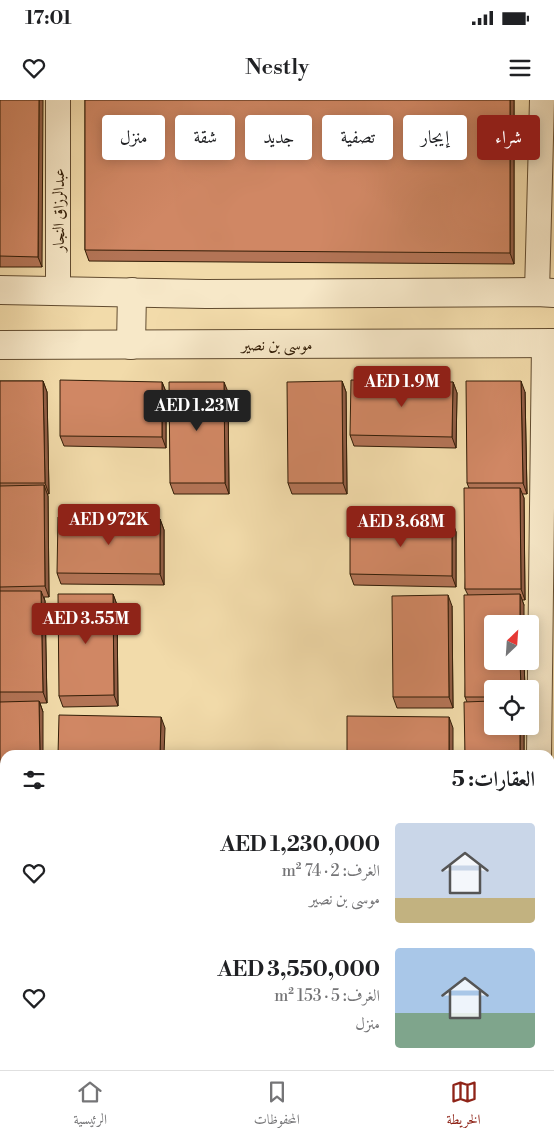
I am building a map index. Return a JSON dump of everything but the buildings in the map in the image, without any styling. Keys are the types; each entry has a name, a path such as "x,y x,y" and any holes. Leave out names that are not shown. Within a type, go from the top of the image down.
{"street":[{"name":"عبدالرزاق النجار","path":"58,100 58,290"},
{"path":"0,290 206,294 545,293 542,100"},
{"path":"131,345 132,292"},
{"path":"539,750 549,343"},
{"name":"موسى بن نصير","path":"0,345 549,343"}]}
